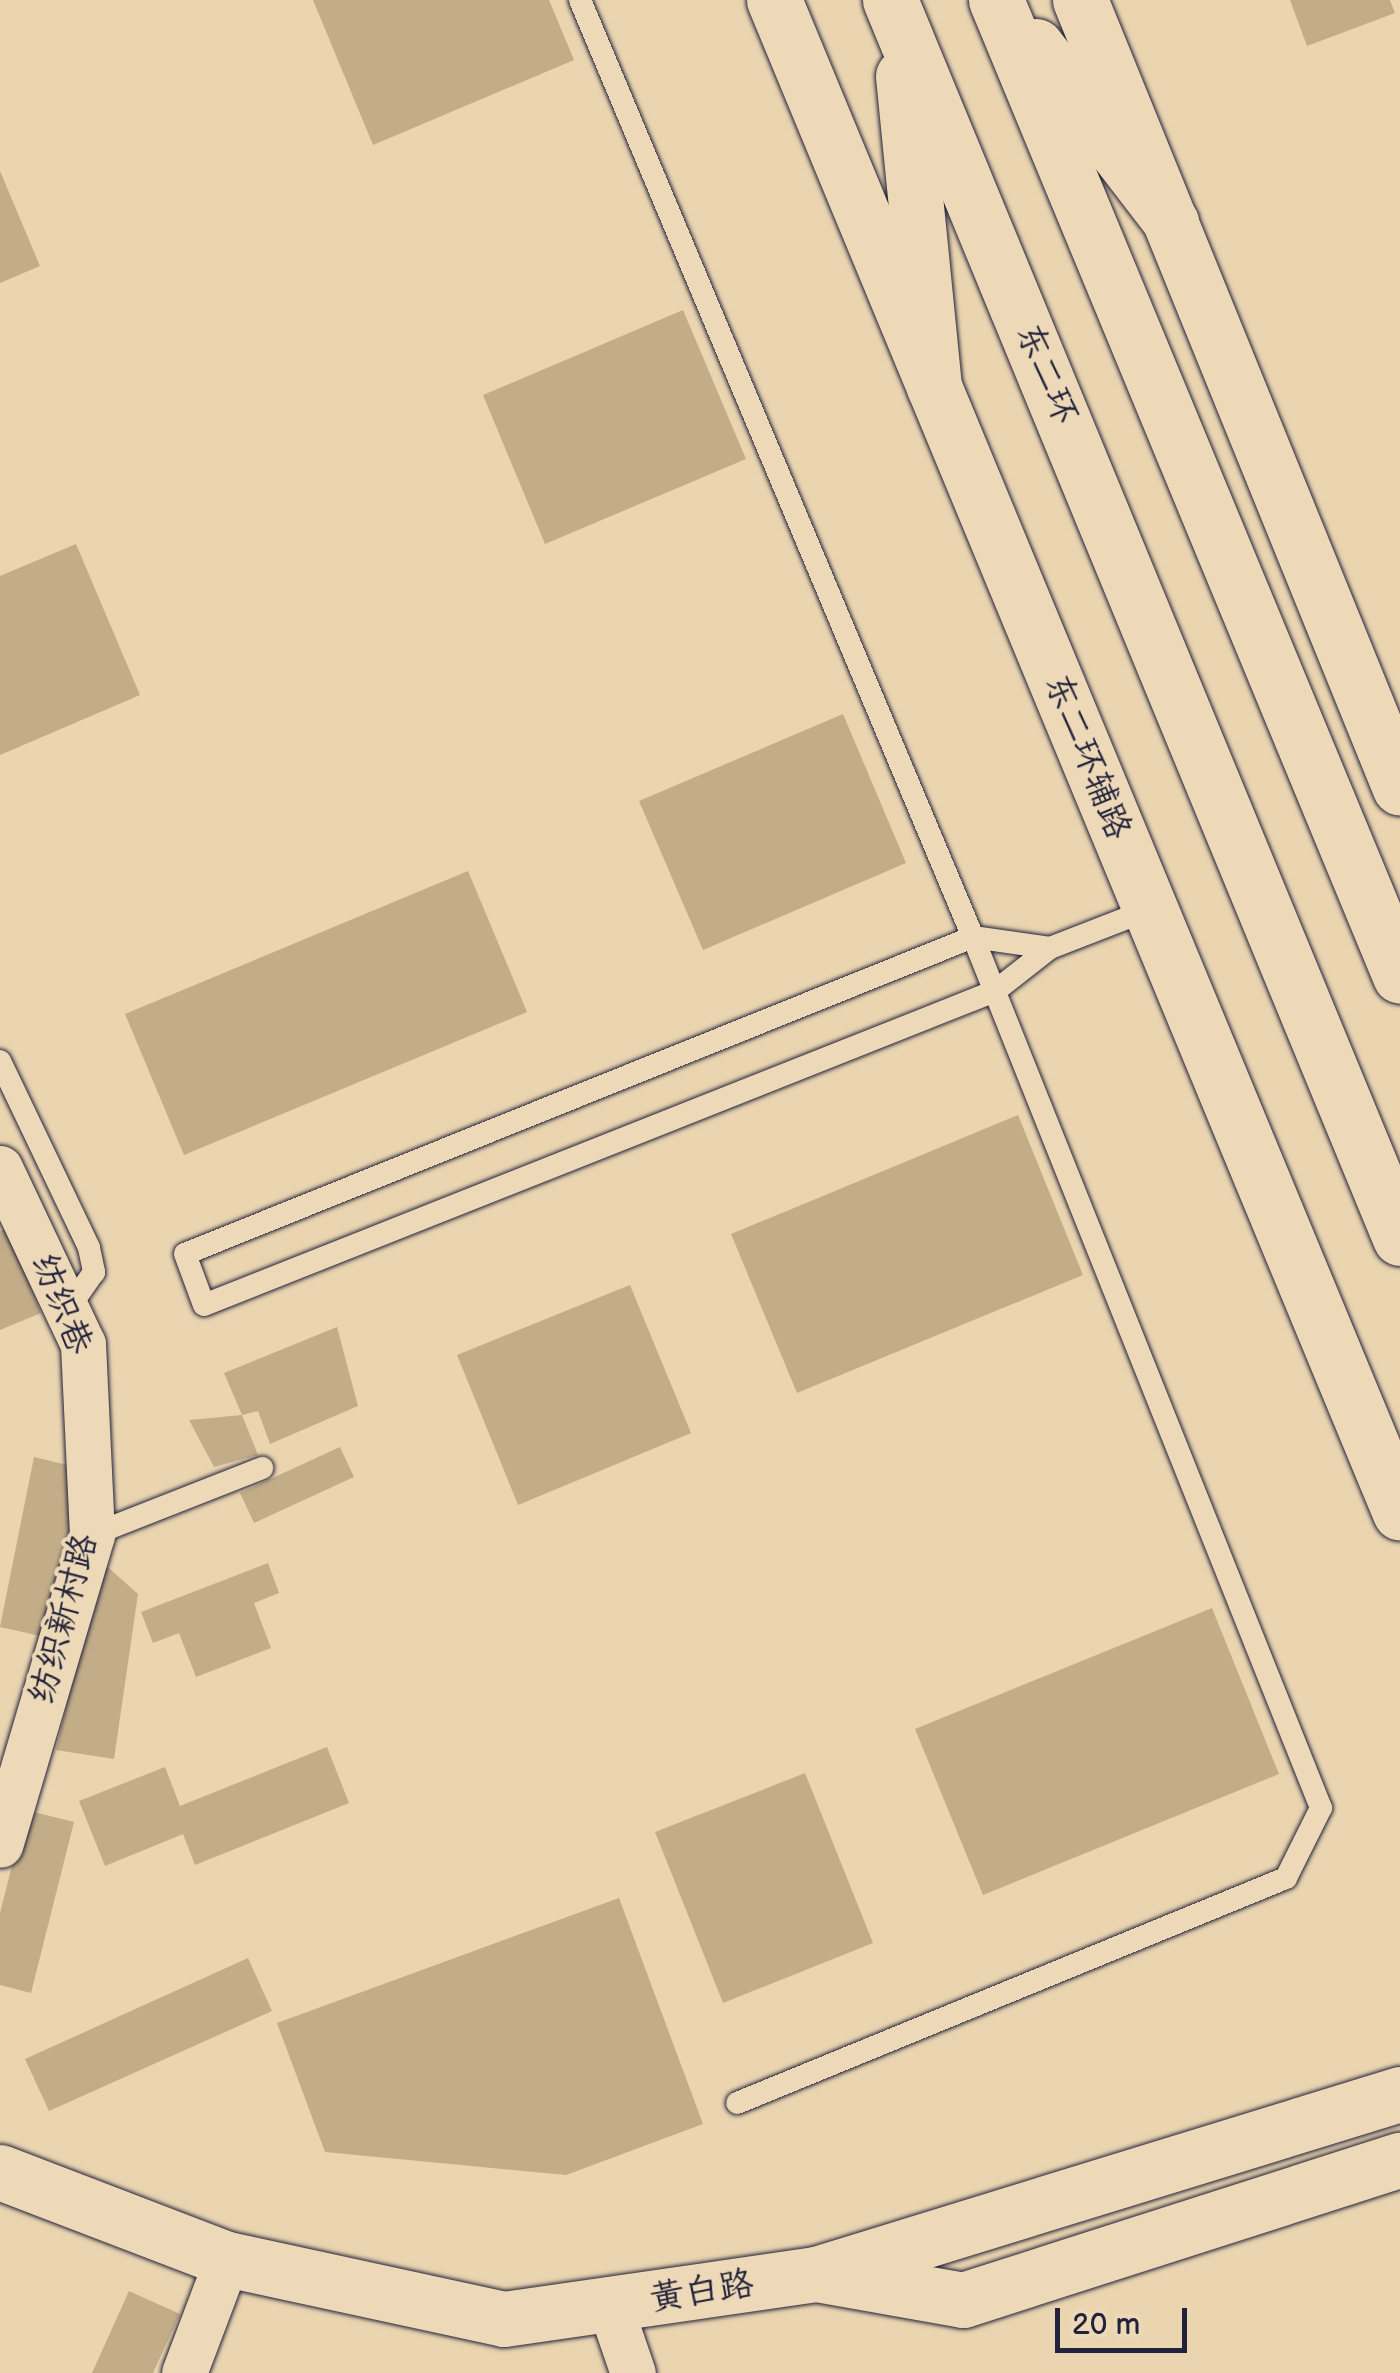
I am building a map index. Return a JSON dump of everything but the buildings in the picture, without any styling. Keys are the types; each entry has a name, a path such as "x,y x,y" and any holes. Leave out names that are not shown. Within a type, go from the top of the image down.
{"main road":[{"name":"东二环辅路","path":"774,0 1400,1513"},
{"path":"999,0 1171,222"},
{"path":"999,0 1400,976"},
{"path":"1080,0 1400,788"},
{"path":"893,9 934,387"},
{"name":"东二环","path":"893,9 1202,748 1400,1238"},
{"name":"黄白路","path":"0,2172 227,2259 504,2319 816,2274 1400,2094"},
{"path":"816,2274 963,2300 1400,2160"}],"street":[{"name":"纺织巷","path":"0,1168 68,1309 91,1388"},
{"name":"纺织新村路","path":"0,1845 92,1535 91,1388"},
{"path":"184,2373 227,2259"},
{"path":"610,2306 633,2373"}],"lane":[{"path":"580,0 995,991 1321,1808 1286,1878 737,2103"},
{"path":"1050,948 973,938 184,1254 204,1305 995,991 1050,948 1150,909"},
{"path":"0,1061 89,1248 94,1272 68,1309"},
{"path":"92,1535 262,1468"}]}
